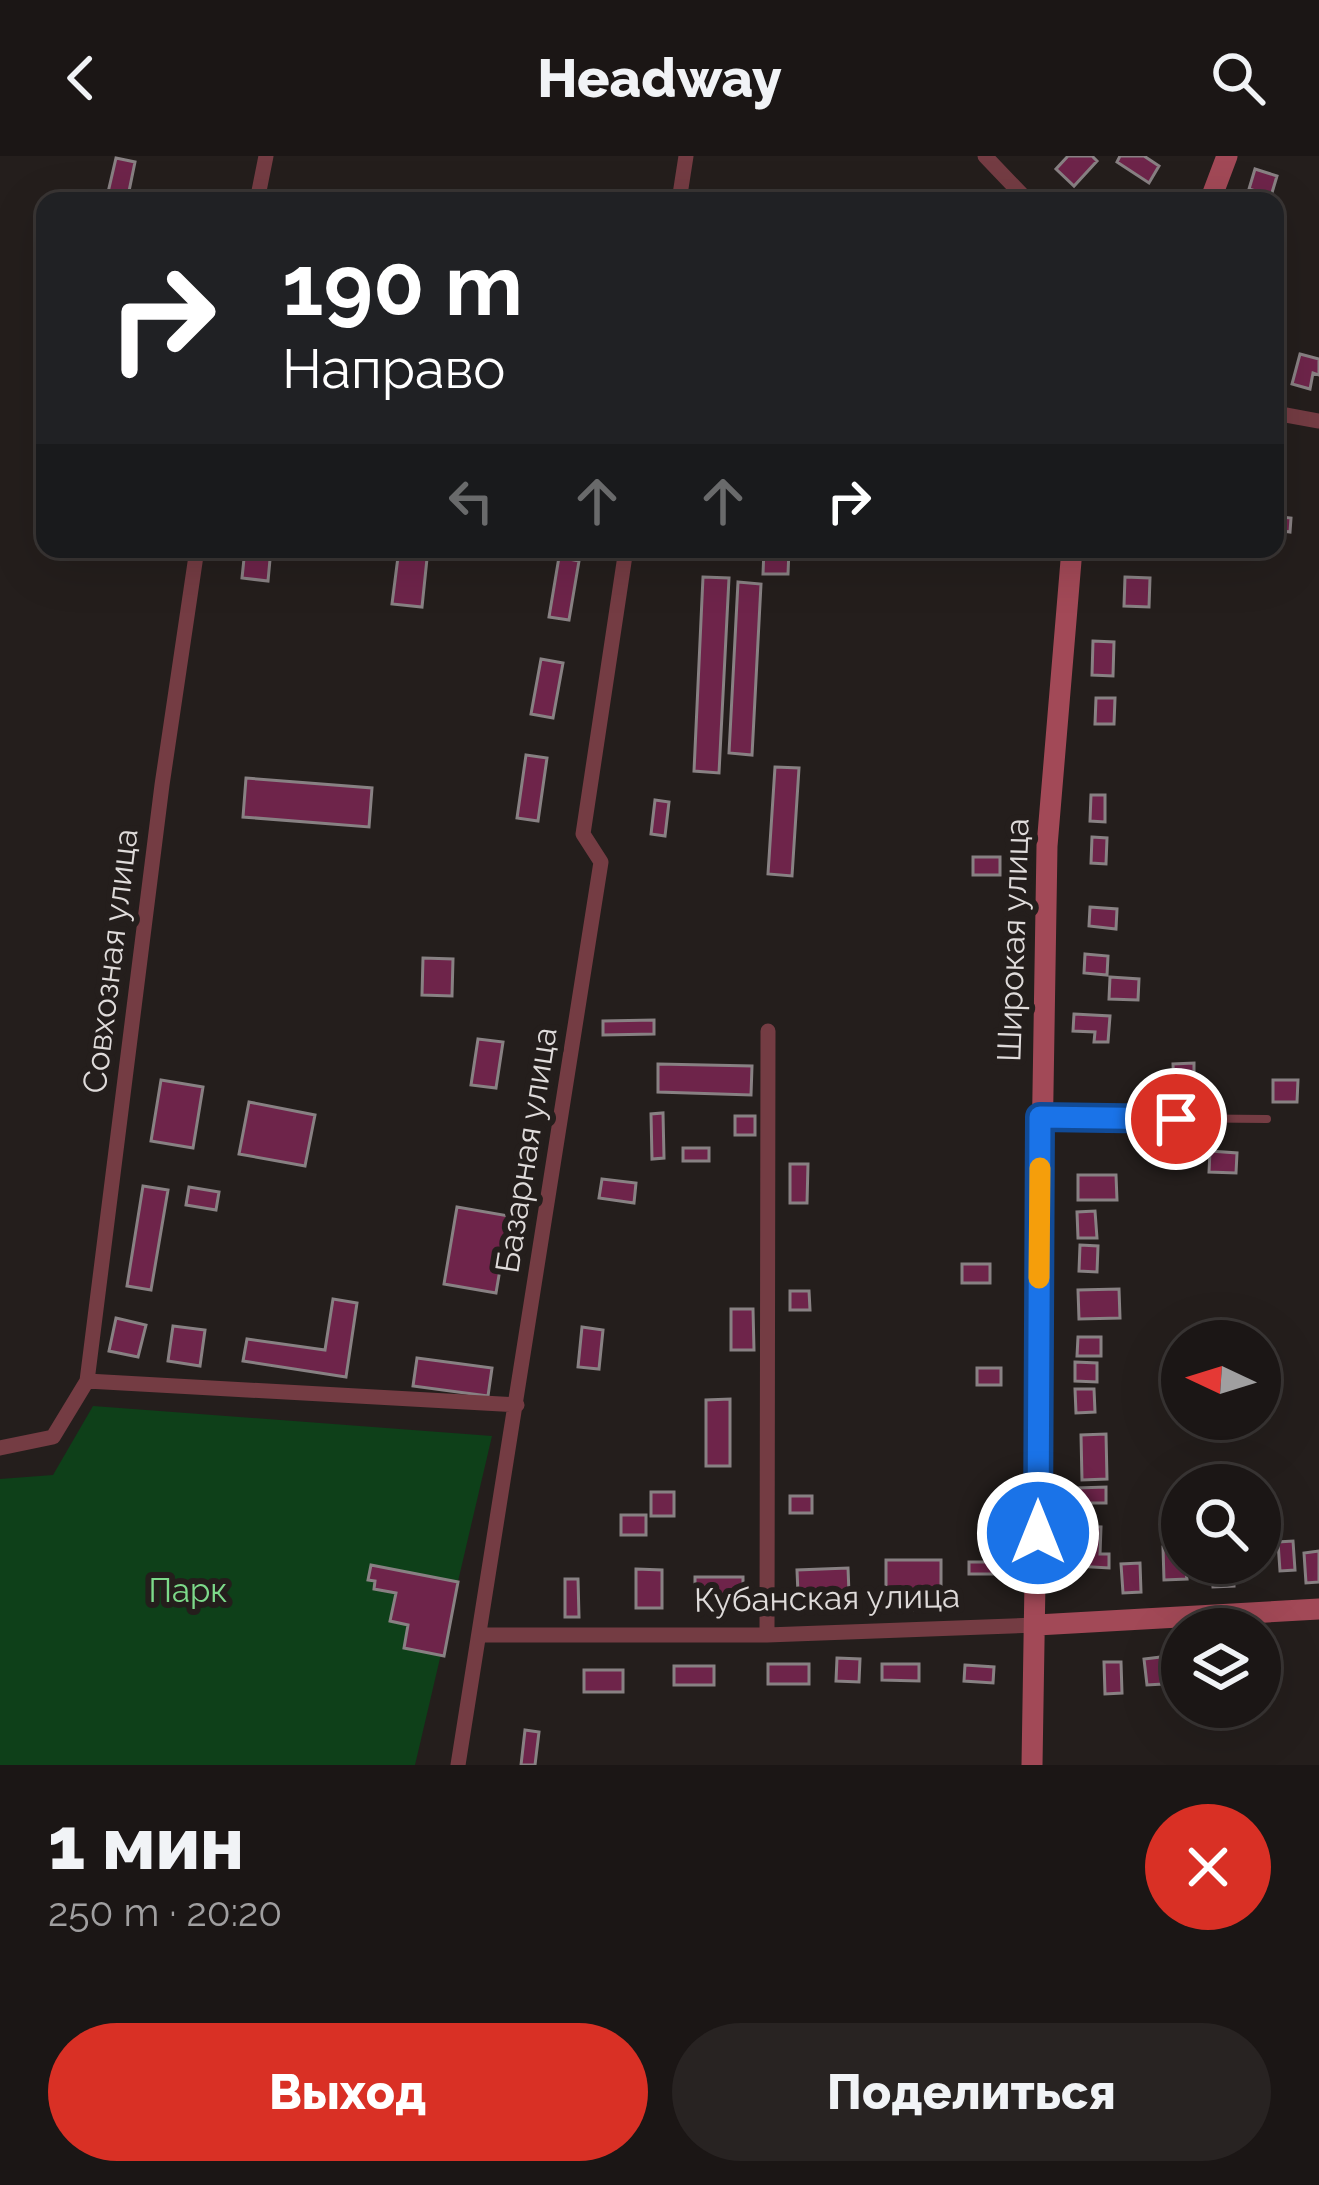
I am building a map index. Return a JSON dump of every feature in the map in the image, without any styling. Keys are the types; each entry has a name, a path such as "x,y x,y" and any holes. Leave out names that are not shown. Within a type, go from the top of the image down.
{"street":[{"path":"258,192 266,156"},
{"path":"681,192 686,156"},
{"path":"985,156 1019,192"},
{"path":"1213,192 1227,156"},
{"path":"1284,415 1319,421"},
{"name":"Совхозная улица","path":"87,1381 162,785 196,558"},
{"name":"Базарная улица","path":"458,1765 601,862 583,834 625,558"},
{"name":"Широкая улица","path":"1032,1765 1047,845 1071,558"},
{"path":"767,1635 768,1031"},
{"path":"0,1448 53,1437 87,1381 517,1405"},
{"name":"Кубанская улица","path":"481,1635 767,1635 1319,1609"}],"lane":[{"path":"1040,1117 1267,1120"}],"green space":[{"name":"Парк","path":"93,1406 492,1436 415,1765 0,1765 0,1479 53,1475"}],"building":[{"path":"1068,156 1092,156 1097,161 1074,186 1056,169"},
{"path":"1120,156 1144,156 1159,166 1149,183 1117,162"},
{"path":"116,158 135,162 129,192 108,192"},
{"path":"1255,169 1277,176 1272,192 1249,189"},
{"path":"1300,354 1319,359 1319,375 1313,373 1310,389 1292,384"},
{"path":"1284,517 1291,518 1290,532 1284,531"},
{"path":"244,558 270,558 268,581 242,578"},
{"path":"398,558 427,558 422,607 392,604"},
{"path":"559,558 579,561 569,620 549,617"},
{"path":"764,558 789,558 788,574 763,574"},
{"path":"703,577 729,578 719,773 694,771"},
{"path":"1125,577 1150,578 1149,607 1124,606"},
{"path":"738,582 761,584 752,755 729,753"},
{"path":"1093,641 1114,642 1113,676 1092,675"},
{"path":"541,659 563,663 553,718 531,714"},
{"path":"1096,698 1115,698 1114,724 1095,724"},
{"path":"526,755 547,758 538,821 517,818"},
{"path":"775,767 799,768 792,876 768,874"},
{"path":"246,778 372,788 369,827 243,817"},
{"path":"1091,795 1105,795 1105,822 1090,821"},
{"path":"655,800 669,802 665,836 651,834"},
{"path":"1092,837 1107,838 1106,864 1091,863"},
{"path":"973,857 1000,857 1000,875 973,875"},
{"path":"1090,907 1117,909 1116,929 1089,926"},
{"path":"1085,954 1108,956 1107,975 1084,973"},
{"path":"423,958 453,959 452,996 422,995"},
{"path":"1110,977 1139,979 1138,1000 1109,999"},
{"path":"1074,1014 1110,1016 1108,1042 1094,1042 1095,1032 1073,1031"},
{"path":"654,1020 654,1034 603,1035 603,1021"},
{"path":"478,1039 503,1042 496,1088 471,1085"},
{"path":"1194,1063 1194,1093 1174,1094 1173,1064"},
{"path":"658,1064 752,1066 751,1095 658,1092"},
{"path":"161,1080 203,1087 193,1148 151,1141"},
{"path":"1273,1080 1298,1080 1297,1102 1273,1102"},
{"path":"249,1102 315,1115 305,1166 239,1154"},
{"path":"663,1113 664,1158 652,1159 651,1114"},
{"path":"735,1116 755,1116 755,1135 735,1135"},
{"path":"1173,1126 1190,1127 1190,1151 1173,1150"},
{"path":"683,1148 709,1148 709,1161 683,1161"},
{"path":"1210,1151 1237,1153 1236,1173 1209,1172"},
{"path":"790,1164 808,1164 807,1203 790,1203"},
{"path":"1078,1175 1116,1175 1117,1200 1078,1200"},
{"path":"602,1179 636,1183 634,1203 599,1198"},
{"path":"143,1186 168,1190 151,1290 127,1286"},
{"path":"189,1187 219,1192 216,1210 186,1205"},
{"path":"457,1207 509,1216 496,1293 444,1284"},
{"path":"1095,1211 1097,1238 1078,1238 1077,1212"},
{"path":"1080,1245 1098,1246 1097,1272 1079,1271"},
{"path":"962,1264 990,1264 990,1283 962,1283"},
{"path":"1119,1289 1120,1318 1079,1319 1078,1290"},
{"path":"790,1291 809,1291 810,1310 790,1310"},
{"path":"333,1299 357,1303 346,1377 243,1361 247,1339 325,1350"},
{"path":"731,1309 753,1309 754,1350 731,1350"},
{"path":"116,1318 146,1325 138,1357 109,1351"},
{"path":"173,1326 205,1330 200,1366 168,1361"},
{"path":"582,1327 603,1330 599,1369 578,1367"},
{"path":"1078,1337 1101,1337 1101,1356 1077,1356"},
{"path":"417,1358 492,1368 488,1396 413,1386"},
{"path":"1075,1362 1097,1363 1097,1382 1075,1381"},
{"path":"977,1368 1001,1368 1001,1385 977,1385"},
{"path":"1075,1389 1094,1389 1095,1412 1076,1413"},
{"path":"730,1399 730,1466 706,1466 706,1400"},
{"path":"1106,1434 1107,1479 1082,1480 1081,1435"},
{"path":"1106,1487 1106,1503 1077,1503 1077,1488"},
{"path":"651,1492 674,1492 674,1516 651,1516"},
{"path":"790,1496 812,1496 812,1513 790,1513"},
{"path":"621,1515 646,1515 646,1535 621,1535"},
{"path":"1078,1526 1101,1527 1100,1554 1109,1554 1109,1568 1076,1566"},
{"path":"1293,1541 1295,1570 1281,1571 1281,1542"},
{"path":"1319,1551 1319,1582 1306,1583 1304,1553"},
{"path":"886,1560 941,1560 941,1593 925,1593 925,1610 886,1609"},
{"path":"969,1562 1010,1562 1010,1574 969,1574"},
{"path":"1140,1563 1141,1592 1123,1593 1121,1564"},
{"path":"371,1565 458,1582 444,1656 404,1648 408,1625 390,1621 396,1593 374,1589 375,1581 368,1580"},
{"path":"848,1568 849,1593 798,1594 797,1570"},
{"path":"636,1569 662,1570 662,1608 636,1608"},
{"path":"695,1577 743,1577 743,1595 695,1595"},
{"path":"565,1579 578,1579 579,1617 565,1617"},
{"path":"1161,1657 1161,1684 1147,1685 1144,1659"},
{"path":"837,1658 860,1659 859,1682 836,1681"},
{"path":"1104,1662 1121,1662 1122,1693 1105,1694"},
{"path":"768,1664 809,1664 809,1684 768,1684"},
{"path":"882,1664 919,1664 919,1681 882,1680"},
{"path":"965,1665 994,1667 993,1683 964,1681"},
{"path":"674,1666 714,1666 714,1685 674,1685"},
{"path":"584,1670 623,1670 623,1692 584,1692"},
{"path":"525,1730 539,1732 535,1765 521,1765"}],"slow traffic":[{"path":"1039,1278 1040,1168"}],"route":[{"path":"1038,1533 1040,1117 1176,1119"}]}
